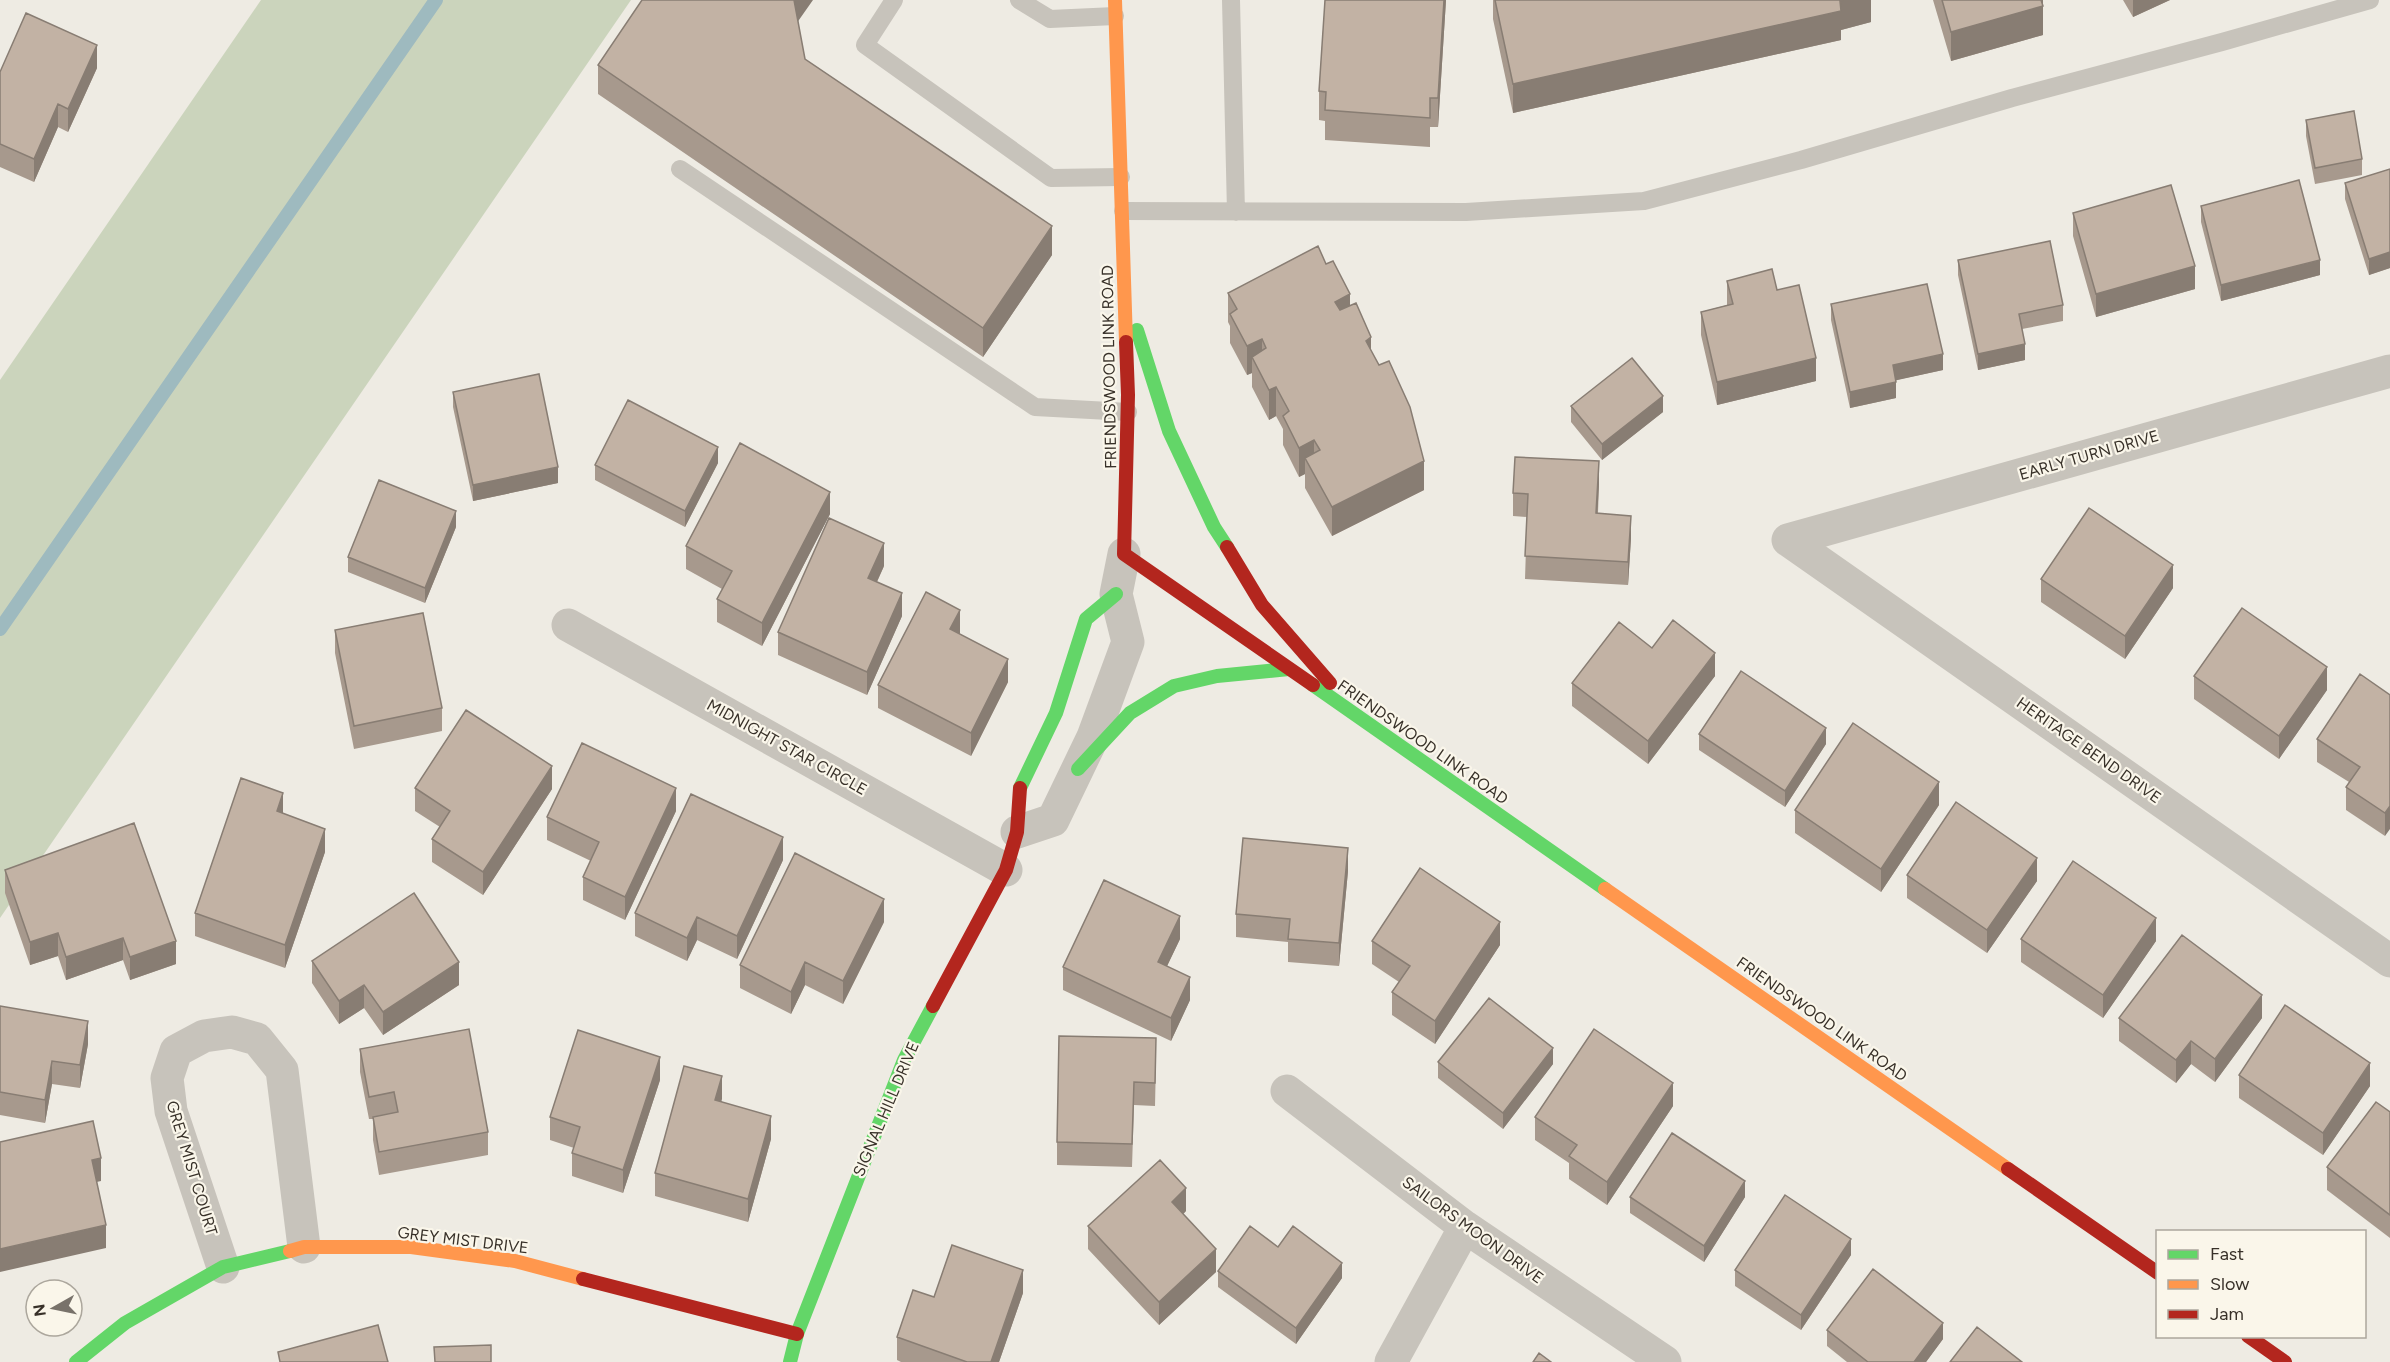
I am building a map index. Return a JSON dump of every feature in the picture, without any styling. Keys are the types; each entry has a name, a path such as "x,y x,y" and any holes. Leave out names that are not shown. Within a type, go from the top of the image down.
{"street":[{"name":"FRIENDSWOOD LINK ROAD","path":"1115,8 1128,412 1124,554 2156,1272"},
{"path":"1125,292 1169,432 1214,527 1262,605 1360,719"},
{"name":"EARLY TURN DRIVE","path":"1788,540 2390,371"},
{"name":"HERITAGE BEND DRIVE","path":"1788,540 2390,961"},
{"path":"1017,832 1053,820 1093,737 1128,642 1116,594 1124,554"},
{"name":"SIGNAL HILL DRIVE","path":"790,1362 797,1334 904,1060 1006,870 1017,832 1018,792 1056,713 1086,619 1116,594"},
{"name":"MIDNIGHT STAR CIRCLE","path":"568,625 1006,870"},
{"path":"1078,769 1130,712 1174,686 1217,676 1288,669"},
{"name":"GREY MIST COURT","path":"224,1267 171,1112 167,1078 176,1051 204,1036 232,1032 257,1039 282,1070 304,1247"},
{"name":"SAILORS MOON DRIVE","path":"1287,1091 1465,1227 1665,1362"},
{"path":"1391,1362 1465,1227"},
{"name":"GREY MIST DRIVE","path":"76,1362 125,1323 224,1267 304,1247 411,1247 515,1261 797,1334"},
{"path":"2251,1338 2285,1362"}],"lane":[{"path":"894,0 865,45 1051,178 1121,177"},
{"path":"1019,0 1050,19 1115,8"},
{"path":"1231,0 1236,212"},
{"path":"1123,211 1466,212 1644,201 1801,160 2335,5 2370,0"},
{"path":"680,169 1035,407 1128,412"}],"green space":[{"path":"261,0 631,0 0,918 0,380"}],"building":[{"path":"642,0 794,0 805,59 1052,226 983,328 598,65"},
{"path":"1325,0 1444,0 1438,98 1430,98 1430,118 1325,110 1326,92 1319,91"},
{"path":"1495,0 1843,0 1840,1 1841,11 1513,84"},
{"path":"1942,0 2041,0 2043,6 1951,32"},
{"path":"26,13 97,45 68,109 58,104 34,159 0,144 0,72"},
{"path":"2354,111 2362,159 2315,168 2306,120"},
{"path":"2390,169 2390,252 2369,259 2345,183"},
{"path":"2299,180 2320,260 2221,285 2201,206"},
{"path":"2171,185 2195,266 2096,294 2073,213"},
{"path":"2050,241 2063,305 2019,314 2025,344 1978,354 1958,260"},
{"path":"1318,246 1326,264 1333,261 1350,294 1335,302 1340,310 1356,303 1371,337 1366,341 1379,365 1389,361 1410,407 1424,461 1332,507 1305,458 1320,450 1314,440 1299,448 1283,416 1289,411 1276,387 1269,390 1252,357 1266,348 1262,339 1247,346 1230,314 1237,309 1228,293"},
{"path":"1772,269 1777,290 1799,285 1816,358 1717,382 1701,312 1733,304 1727,281"},
{"path":"1927,284 1943,354 1893,365 1896,382 1850,392 1831,304"},
{"path":"1632,358 1663,396 1602,444 1571,406"},
{"path":"539,374 558,467 473,485 453,392"},
{"path":"628,400 718,447 685,511 595,465"},
{"path":"740,443 830,492 762,623 717,599 732,571 686,546"},
{"path":"1515,457 1599,461 1596,513 1631,516 1628,562 1525,556 1528,494 1513,493"},
{"path":"379,480 456,511 425,588 348,557"},
{"path":"2089,508 2173,565 2125,636 2041,579"},
{"path":"829,518 884,543 868,578 902,593 867,672 778,632"},
{"path":"926,592 960,610 950,629 1008,659 971,733 878,685"},
{"path":"2242,608 2327,667 2279,736 2194,676"},
{"path":"423,613 442,708 354,726 335,630"},
{"path":"1673,620 1715,653 1648,741 1572,683 1619,622 1652,648"},
{"path":"1741,671 1826,728 1785,791 1699,734"},
{"path":"2360,674 2390,695 2390,806 2385,813 2346,787 2360,767 2317,739"},
{"path":"466,710 552,766 483,872 432,839 450,811 415,788"},
{"path":"1853,723 1939,782 1881,869 1795,810"},
{"path":"582,743 676,788 625,897 583,877 599,842 547,817"},
{"path":"241,778 283,793 277,811 325,829 285,945 195,913"},
{"path":"691,794 783,837 737,936 697,917 687,938 635,913"},
{"path":"1956,802 2037,858 1987,930 1907,875"},
{"path":"134,823 176,941 130,957 123,938 66,957 58,933 30,942 5,870"},
{"path":"1243,838 1348,848 1339,943 1288,939 1290,919 1236,914"},
{"path":"795,853 884,899 843,981 805,962 791,992 740,965"},
{"path":"2073,861 2156,918 2103,995 2021,939"},
{"path":"1420,868 1500,922 1435,1021 1392,992 1410,966 1372,941"},
{"path":"1104,880 1180,916 1158,962 1190,977 1171,1018 1063,967"},
{"path":"414,893 459,962 383,1012 364,985 339,1001 312,961"},
{"path":"2182,935 2262,995 2215,1059 2191,1041 2176,1060 2119,1018"},
{"path":"1489,998 1553,1048 1503,1113 1438,1062"},
{"path":"2285,1005 2370,1063 2323,1133 2239,1075"},
{"path":"0,1006 88,1021 80,1065 52,1061 45,1100 0,1092"},
{"path":"469,1029 488,1132 379,1152 373,1117 398,1112 394,1092 369,1097 360,1049"},
{"path":"1594,1029 1673,1083 1607,1182 1569,1156 1577,1145 1535,1117"},
{"path":"578,1030 660,1057 623,1170 572,1153 580,1127 550,1117"},
{"path":"1059,1036 1156,1038 1155,1083 1134,1082 1132,1144 1057,1142"},
{"path":"684,1066 722,1076 715,1100 771,1116 748,1199 655,1173"},
{"path":"2376,1102 2390,1112 2390,1215 2327,1167"},
{"path":"93,1121 101,1158 92,1160 106,1225 0,1249 0,1142"},
{"path":"1672,1133 1745,1181 1704,1246 1630,1197"},
{"path":"1160,1160 1186,1188 1172,1202 1216,1249 1159,1302 1088,1226"},
{"path":"1785,1195 1851,1239 1801,1315 1735,1270"},
{"path":"1250,1226 1278,1247 1293,1226 1342,1263 1296,1328 1218,1271"},
{"path":"952,1245 1023,1270 991,1362 967,1362 897,1337 913,1290 934,1297"},
{"path":"1873,1269 1943,1323 1914,1362 1868,1362 1827,1330"},
{"path":"378,1325 388,1362 280,1362 278,1352"},
{"path":"1977,1327 2022,1362 1950,1362"},
{"path":"491,1345 491,1362 435,1362 434,1347"},
{"path":"1539,1353 1551,1362 1533,1362"}],"waterway":[{"path":"0,629 436,0"}],"traffic: fast":[{"path":"1137,330 1169,431 1214,527 1227,547"},
{"path":"1020,788 1056,713 1086,619 1116,594"},
{"path":"1078,769 1130,713 1174,686 1217,676 1289,669"},
{"path":"1313,685 1605,889"},
{"path":"790,1362 797,1334 904,1060 933,1006"},
{"path":"76,1362 125,1323 223,1267 290,1251"}],"traffic: slow":[{"path":"1115,0 1126,342"},
{"path":"1605,889 2008,1169"},
{"path":"290,1251 304,1247 411,1247 515,1261 583,1279"}],"traffic: jam":[{"path":"1126,342 1128,395 1124,554 1313,685"},
{"path":"1227,547 1262,605 1330,683"},
{"path":"933,1006 1006,870 1017,832 1020,788"},
{"path":"2008,1169 2156,1272"},
{"path":"583,1279 797,1334"},
{"path":"2251,1338 2285,1362"}]}
